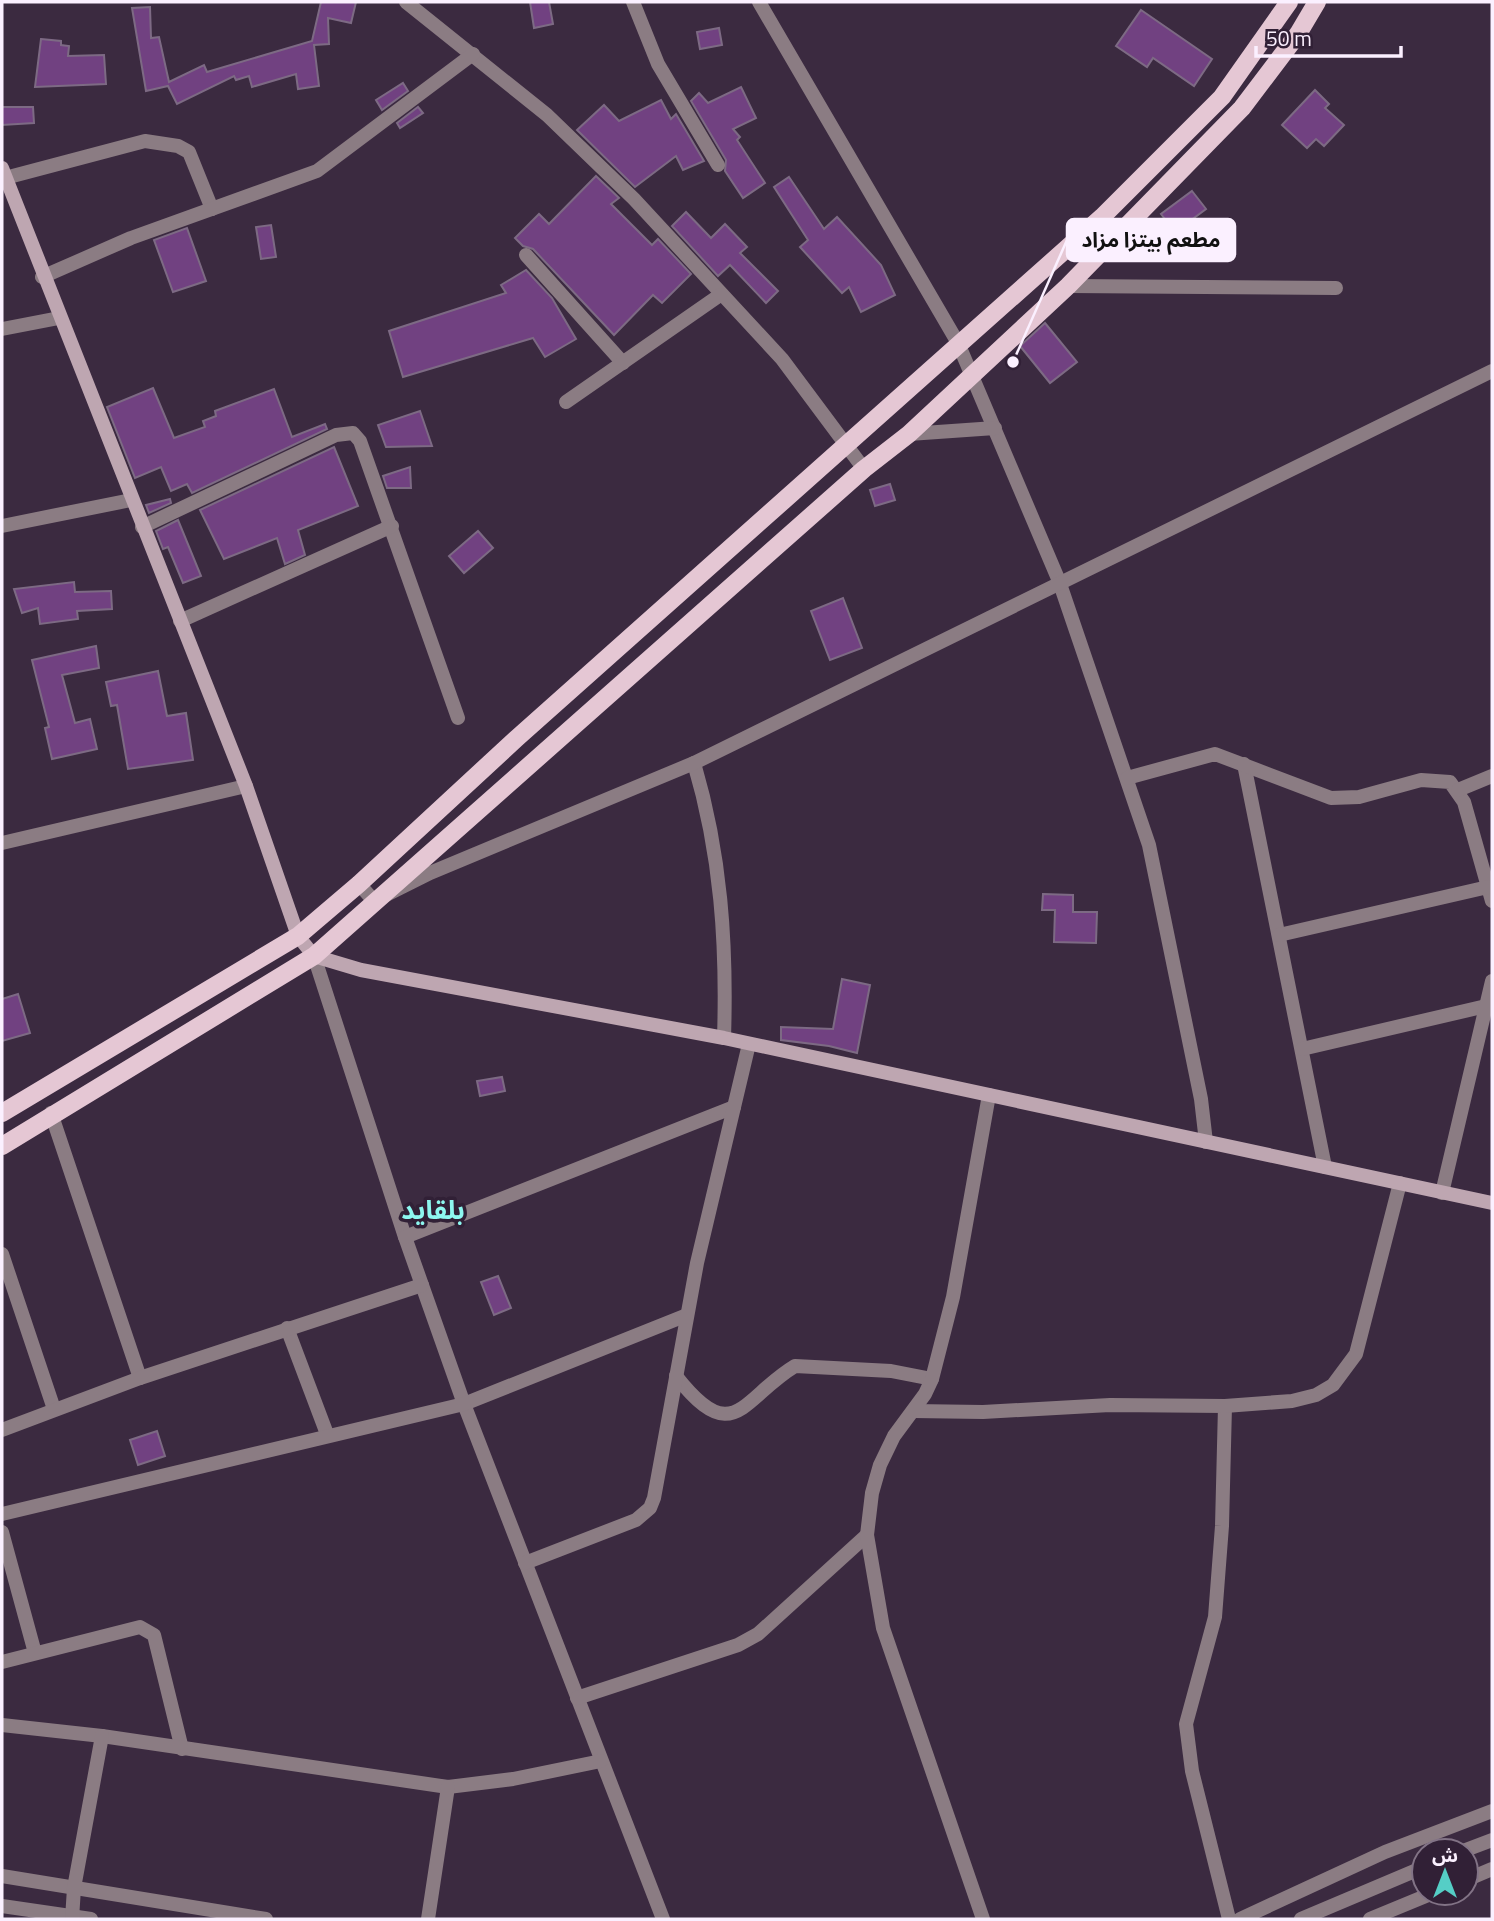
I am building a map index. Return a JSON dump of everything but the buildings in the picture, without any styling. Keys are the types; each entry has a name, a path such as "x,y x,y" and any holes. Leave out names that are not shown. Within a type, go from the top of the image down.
{"main road":[{"path":"2,1113 298,936 359,884 517,738 1102,217 1222,97 1289,2"},
{"path":"2,1146 51,1113 314,957 864,469 909,434 972,372 1068,286 1242,107 1298,34 1317,2"},
{"path":"4,173 246,786 298,936 314,957 361,970 724,1038 1492,1203"},
{"path":"517,738 536,761"}],"street":[{"path":"406,2 547,115 625,190 782,359 864,469"},
{"path":"633,2 658,64 718,165"},
{"path":"759,2 958,343 1059,581 1149,845 1201,1099 1206,1142"},
{"path":"43,276 131,238 317,171 473,54"},
{"path":"4,173 122,146 162,142 189,152 212,209"},
{"path":"526,255 623,363"},
{"path":"1068,286 1336,288"},
{"path":"566,402 720,295"},
{"path":"2,329 59,318"},
{"path":"359,884 374,901 430,873 694,763 1059,581 1492,371"},
{"path":"909,434 995,428"},
{"path":"142,527 344,433 357,436 392,527 458,718"},
{"path":"2,526 131,500"},
{"path":"180,621 392,527"},
{"path":"1127,778 1215,754 1331,798 1359,797 1421,780 1450,782 1458,790 1490,894 1279,935"},
{"path":"694,763 707,808 720,887 726,974 724,1038"},
{"path":"1244,764 1325,1167"},
{"path":"1458,790 1492,776"},
{"path":"2,843 246,786"},
{"path":"314,957 405,1237 464,1404 663,1919"},
{"path":"1442,1192 1492,981"},
{"path":"1302,1049 1486,1006"},
{"path":"525,1563 636,1520 650,1508 654,1499 687,1315 750,1044"},
{"path":"983,1919 883,1628 867,1535 872,1493 880,1465 894,1436 932,1379 953,1297 989,1095"},
{"path":"405,1237 734,1107"},
{"path":"51,1113 140,1378"},
{"path":"913,1411 982,1412 1110,1405 1224,1406 1304,1398 1333,1385 1345,1373 1359,1347 1399,1184"},
{"path":"2,1254 54,1409"},
{"path":"2,1430 140,1378 422,1285"},
{"path":"2,1514 327,1434 464,1404 687,1315"},
{"path":"287,1328 327,1434"},
{"path":"676,1376 703,1406 727,1414 744,1408 795,1366 891,1371 932,1379"},
{"path":"1224,1406 1222,1526 1215,1617 1186,1724 1192,1771 1229,1919"},
{"path":"2,1532 35,1653"},
{"path":"577,1698 738,1646 758,1634 867,1535"},
{"path":"2,1662 140,1627 154,1635 182,1749"},
{"path":"2,1725 448,1787 513,1779 601,1761"},
{"path":"72,1918 74,1888 102,1737"},
{"path":"428,1919 448,1787"},
{"path":"1240,1919 1385,1852 1492,1811"},
{"path":"1301,1919 1410,1873"},
{"path":"2,1876 267,1919"},
{"path":"1370,1919 1410,1902"},
{"path":"2,1906 91,1919"}],"place":[{"name":"مطعم بيتزا مزاد","path":"1013,362"}],"district":[{"name":"بلقايد","path":"433,1210"}]}
